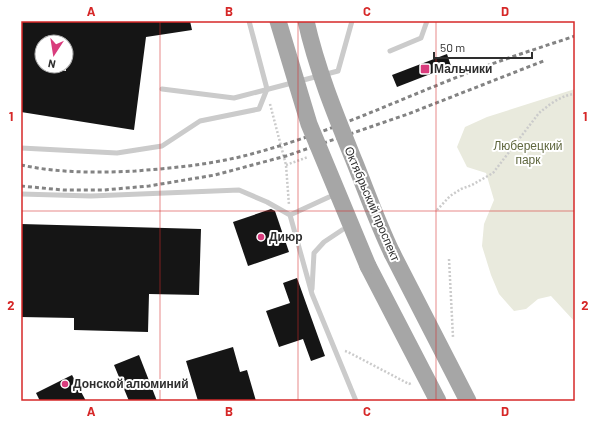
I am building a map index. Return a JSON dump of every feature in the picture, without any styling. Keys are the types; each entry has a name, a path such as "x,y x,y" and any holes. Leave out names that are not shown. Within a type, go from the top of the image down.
{"main road":[{"path":"278,21 309,124 368,266 438,401"},
{"name":"Октябрьский проспект","path":"306,21 321,77 379,227 468,401"}],"lane":[{"path":"21,148 117,153 162,146 200,121 259,109 267,89 249,21"},
{"path":"162,89 234,98 338,71 352,21"},
{"path":"390,51 421,38 427,21"},
{"path":"21,194 91,196 239,190 267,202 290,215 312,294 356,401"},
{"path":"290,215 329,197"},
{"path":"312,294 314,253 324,242 342,230"}],"path":[{"path":"267,89 286,165 290,215"},
{"path":"438,210 450,196 460,189 472,185 493,174 539,113 547,106 567,94 575,94"},
{"path":"449,259 453,341"},
{"path":"348,352 408,384 411,383"}],"green space":[{"name":"Люберецкий парк","path":"575,89 575,322 551,296 538,299 526,309 514,311 499,294 482,246 484,224 494,200 486,173 467,167 457,147 465,127 487,117"}],"building":[{"path":"21,21 190,21 192,30 146,37 134,130 21,112"},
{"path":"447,54 451,66 397,87 392,75"},
{"name":"Диюр","path":"271,209 275,211 289,252 248,266 233,222"},
{"path":"21,224 201,229 199,295 149,294 148,332 74,330 74,318 21,317"},
{"path":"297,278 325,356 311,361 303,339 279,347 266,311 290,303 283,283"},
{"path":"233,347 240,372 247,370 256,401 198,401 186,361"},
{"path":"139,355 157,401 129,401 114,365"},
{"name":"Донской алюминий","path":"72,375 86,401 40,401 36,393"}],"railway":[{"path":"21,165 49,170 121,172 180,167 240,157 305,138 481,68 575,36"},
{"path":"21,186 63,190 104,190 149,186 215,175 286,156 408,114 546,60"}],"place":[{"name":"Мальчики","path":"425,69"},
{"name":"Диюр","path":"261,237"},
{"name":"Донской алюминий","path":"65,384"}]}
